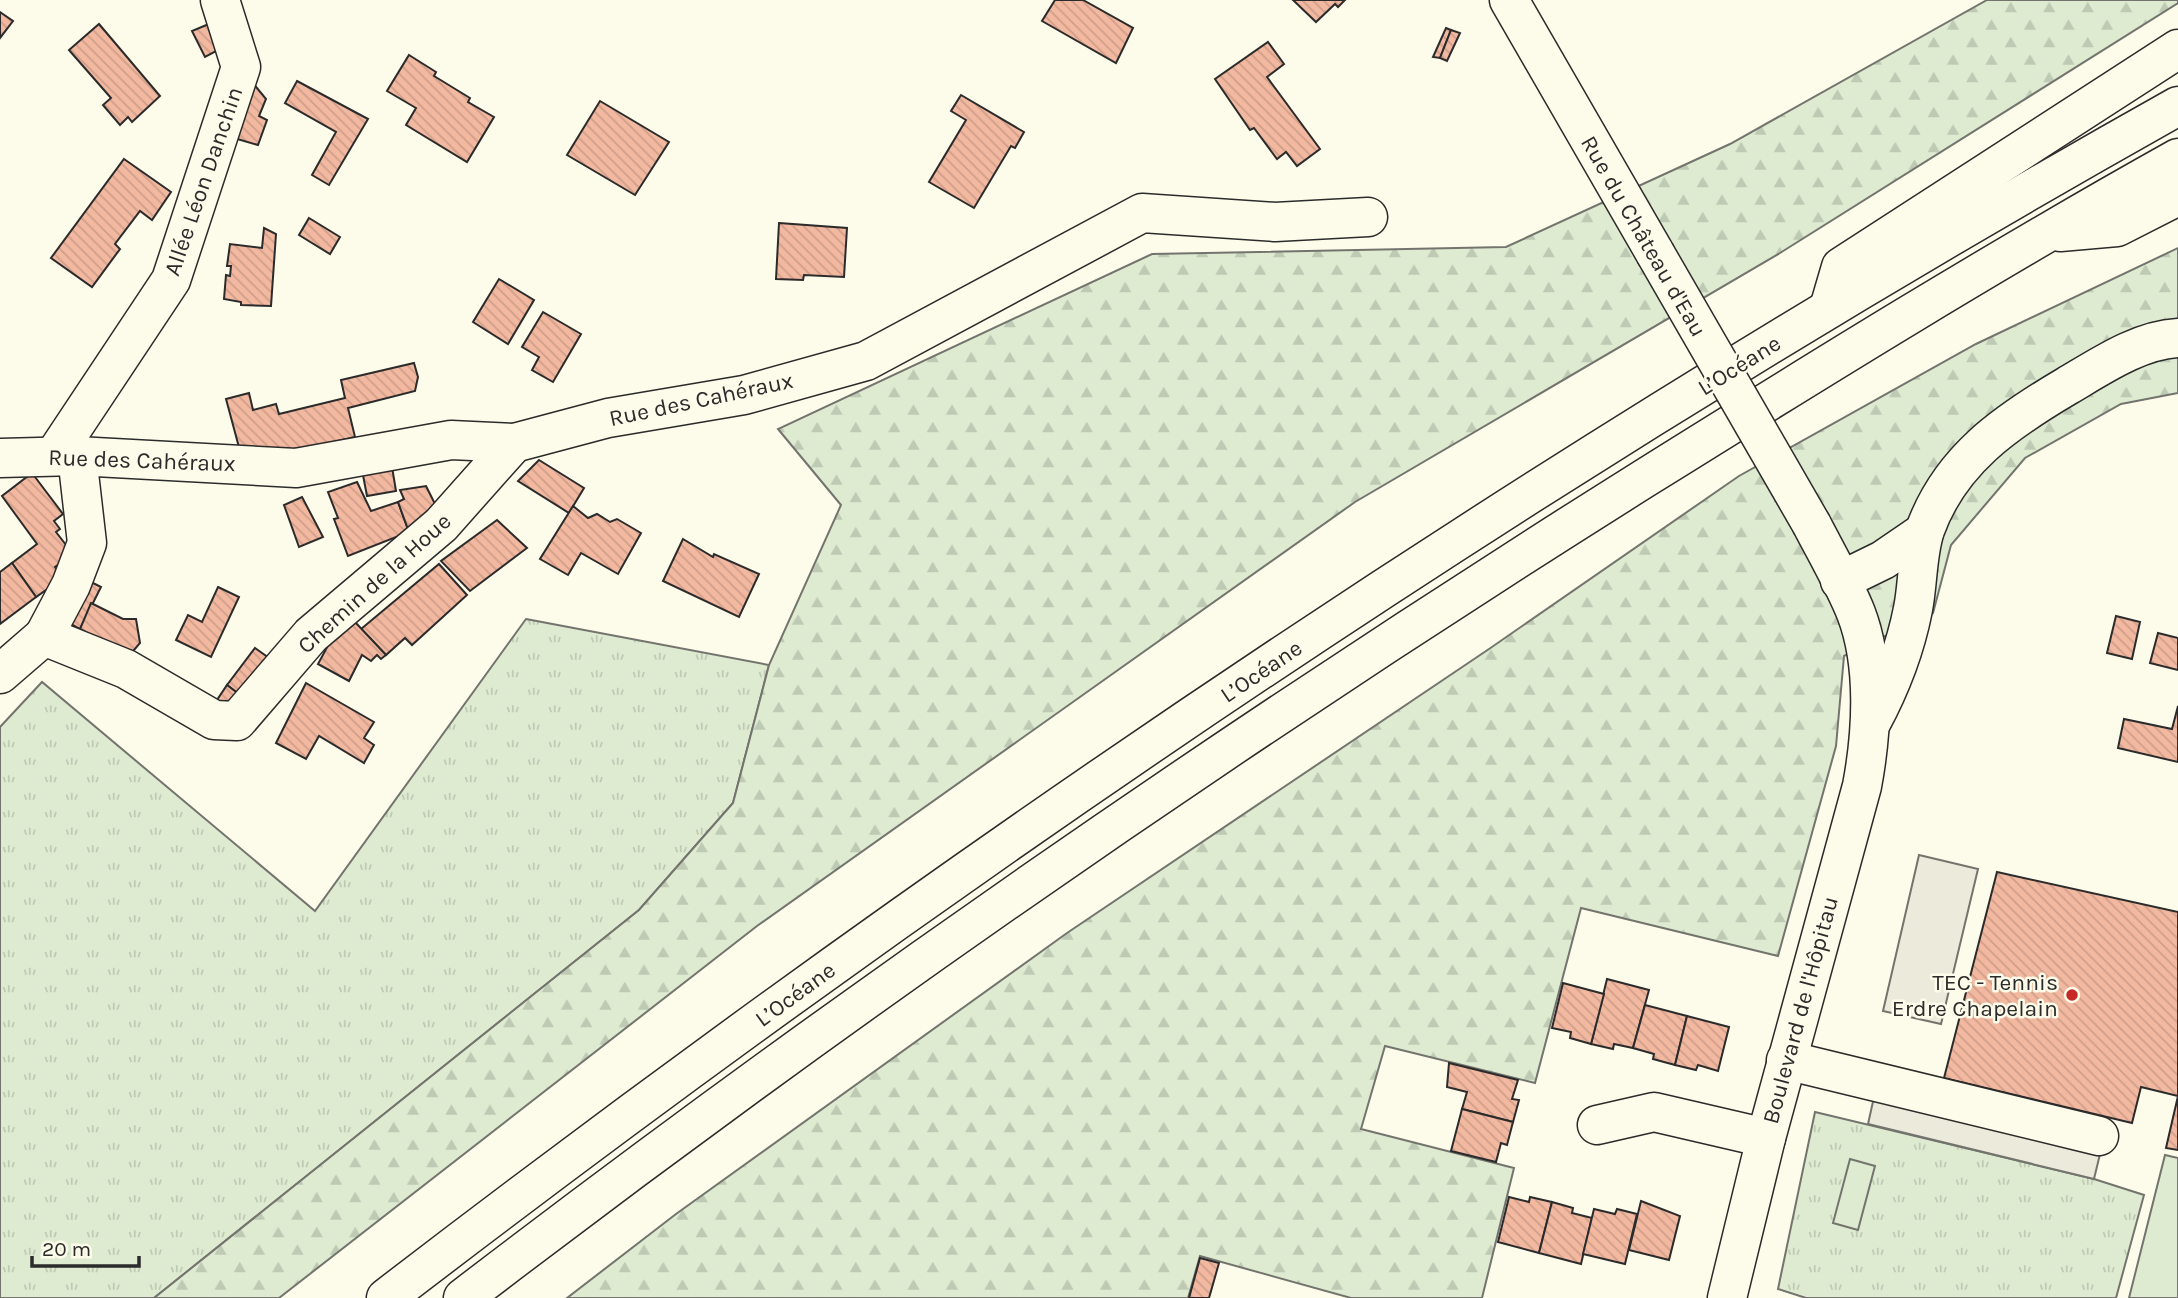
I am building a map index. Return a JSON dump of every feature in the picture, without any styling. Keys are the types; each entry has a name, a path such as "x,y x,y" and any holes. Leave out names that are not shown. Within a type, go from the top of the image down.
{"main road":[{"name":"Allée Léon Danchin","path":"66,456 171,280 241,67 220,0"},
{"name":"Rue du Château d'Eau","path":"1509,0 1812,525 1848,597"},
{"path":"1829,308 1841,267 2178,49"},
{"name":"L’Océane","path":"386,1298 737,1036 1040,821 1447,549 1829,308 2178,106"},
{"name":"L’Océane","path":"463,1298 794,1051 1161,794 1566,528 2048,233 2178,158"},
{"path":"2048,233 2117,227 2178,196"},
{"name":"Rue des Cahéraux","path":"0,458 66,456 296,468 451,440 514,443 608,418 744,395 866,361 1142,212 1275,222 1368,217"},
{"name":"Boulevard de l'Hôpitau","path":"1871,723 1898,667 1916,590 1924,533 1945,491 1978,447 2011,420 2047,398 2167,338"},
{"name":"Chemin de la Houe","path":"44,636 125,669 214,720 237,721 311,635 441,525 514,443"},
{"path":"0,674 44,636 71,585 87,543 66,456"},
{"name":"Boulevard de l'Hôpitau","path":"1727,1298 1786,1060 1862,786 1871,723 1865,656 1848,597 1924,533"},
{"path":"1848,597 1887,605 1916,590"},
{"path":"1786,1060 2099,1136"},
{"path":"1597,1125 1654,1112 1766,1138"}],"green space":[{"path":"1987,0 2178,0 2178,3 1780,253 1355,502 757,926 279,1298 154,1298 639,910 733,803 769,665 841,505 778,429 1152,254 1506,247 1730,144"},
{"path":"2178,248 2178,393 2121,404 2025,458 1951,545 1933,613 1844,656 1836,746 1778,956 1581,908 1535,1083 1385,1046 1361,1129 1514,1168 1482,1298 1351,1298 1200,1256 1188,1298 567,1298 676,1214 1067,933 1489,649 1739,476 1976,344"},
{"path":"526,619 769,665 733,803 639,910 154,1298 0,1298 0,727 42,682 315,911"},
{"path":"1815,1112 2094,1179 2144,1195 2116,1298 1806,1298 1778,1289"},
{"path":"2165,1155 2178,1158 2178,1298 2129,1298"},
{"path":"1850,1159 1875,1166 1858,1230 1833,1223"}],"shaded area":[{"path":"1919,855 1978,869 1941,1024 1883,1011"},
{"path":"1878,1079 2105,1133 2094,1179 1868,1124"}],"building":[{"path":"1055,0 1083,0 1133,28 1116,63 1042,21"},
{"path":"1293,0 1345,0 1338,7 1335,4 1316,22"},
{"path":"0,12 13,21 0,38"},
{"path":"216,21 222,48 205,57 192,31"},
{"path":"99,24 160,96 132,122 128,117 120,125 103,105 111,98 69,50"},
{"path":"1446,28 1451,30 1440,58 1433,57"},
{"path":"1451,30 1460,33 1447,61 1440,58"},
{"path":"1268,42 1284,64 1267,77 1320,149 1297,166 1286,152 1277,159 1254,128 1250,130 1215,79"},
{"path":"409,55 436,72 434,76 470,98 468,102 494,117 467,162 406,125 416,108 387,91"},
{"path":"297,81 368,119 329,185 312,175 336,132 285,103"},
{"path":"252,82 266,99 259,116 267,120 258,145 234,138"},
{"path":"961,95 1024,132 1015,148 1011,146 974,208 929,182 966,120 951,111"},
{"path":"600,101 669,142 635,195 567,155"},
{"path":"124,159 171,192 152,220 140,211 115,244 120,249 92,287 51,258"},
{"path":"309,218 340,237 330,254 299,235"},
{"path":"779,223 847,228 844,277 804,275 803,280 776,279"},
{"path":"264,228 276,234 271,306 241,305 241,302 224,299 226,275 230,276 231,266 227,266 230,244 262,248"},
{"path":"499,279 534,300 508,344 473,322"},
{"path":"543,312 581,334 553,382 532,370 539,357 522,347"},
{"path":"414,363 418,377 415,391 348,408 355,437 291,452 240,451 226,399 249,393 253,410 276,404 279,414 345,398 341,380"},
{"path":"539,460 584,488 569,513 518,481"},
{"path":"392,467 396,491 367,496 362,470"},
{"path":"32,473 63,514 54,521 60,529 56,532 73,554 55,567 63,578 36,597 12,563 37,544 2,496"},
{"path":"357,482 371,511 398,502 409,532 348,556 334,519 338,518 328,492"},
{"path":"426,486 439,512 409,532 398,502 404,499 400,490"},
{"path":"302,497 323,537 299,547 284,505"},
{"path":"573,506 588,518 597,514 610,522 617,519 641,533 618,574 581,553 568,575 540,559"},
{"path":"497,520 527,548 470,591 441,561"},
{"path":"683,539 713,557 714,554 759,574 739,617 663,581"},
{"path":"12,563 36,597 0,624 0,572"},
{"path":"439,564 467,595 412,645 405,638 386,655 361,629"},
{"path":"87,580 101,587 80,629 66,621"},
{"path":"218,587 239,597 211,657 176,640 188,615 202,622"},
{"path":"91,603 123,619 136,619 140,643 129,656 80,629"},
{"path":"2116,616 2140,622 2132,659 2107,653"},
{"path":"355,622 386,655 381,659 377,655 371,661 362,655 349,681 318,664 332,638 335,640"},
{"path":"2158,633 2178,638 2178,670 2150,663"},
{"path":"255,648 276,663 244,698 227,685"},
{"path":"306,683 374,722 364,738 374,745 364,763 319,736 306,759 276,743"},
{"path":"227,685 244,698 235,710 217,700"},
{"path":"2178,706 2178,762 2118,748 2124,719 2172,729"},
{"name":"TEC - Tennis Erdre Chapelain","path":"1997,872 2178,912 2178,1096 2141,1087 2132,1123 1944,1078"},
{"path":"1607,979 1649,990 1633,1048 1614,1044 1613,1049 1591,1044"},
{"path":"1563,983 1604,994 1591,1044 1570,1038 1571,1032 1552,1028"},
{"path":"1645,1005 1687,1016 1675,1065 1653,1059 1654,1054 1633,1048"},
{"path":"1687,1016 1729,1027 1718,1071 1698,1065 1696,1070 1675,1065"},
{"path":"1449,1063 1518,1080 1512,1099 1519,1100 1513,1122 1462,1109 1467,1092 1447,1087"},
{"path":"2178,1096 2178,1150 2166,1148"},
{"path":"1462,1109 1513,1122 1507,1145 1501,1143 1496,1162 1451,1151"},
{"path":"1509,1197 1529,1202 1530,1197 1552,1202 1539,1253 1498,1242"},
{"path":"1641,1201 1680,1216 1669,1260 1629,1250"},
{"path":"1552,1202 1573,1208 1572,1213 1592,1218 1581,1264 1539,1253"},
{"path":"1594,1209 1615,1214 1617,1209 1637,1214 1625,1264 1583,1254"},
{"path":"1200,1258 1219,1263 1209,1298 1189,1298"}],"place":[{"name":"TEC - Tennis Erdre Chapelain","path":"2072,995"}]}
